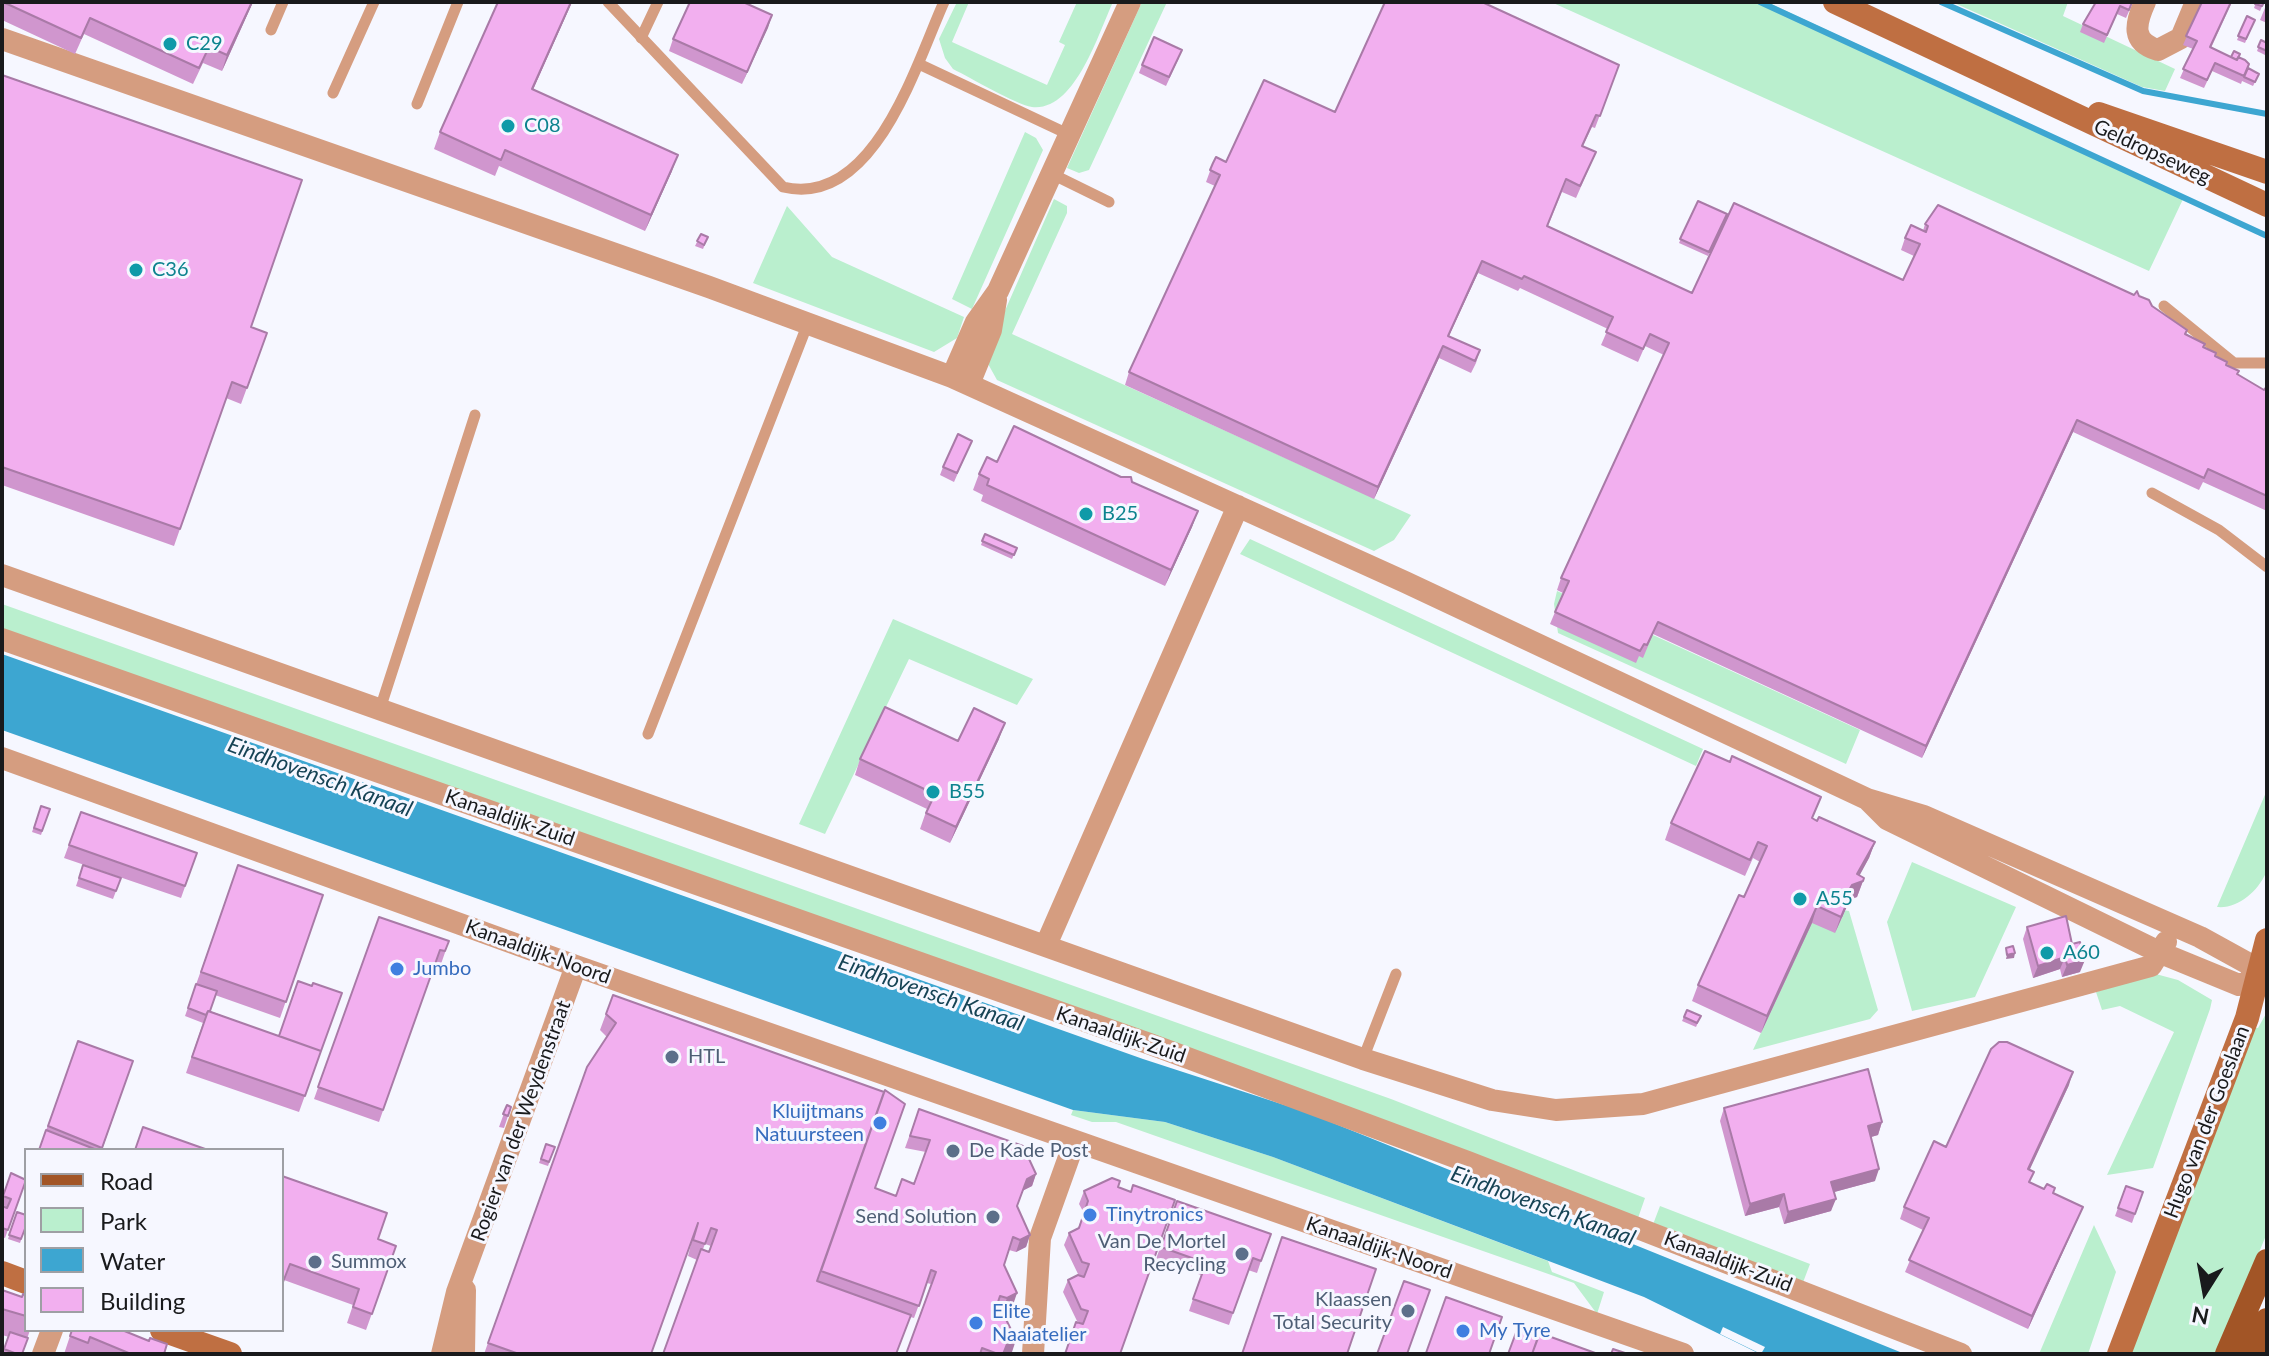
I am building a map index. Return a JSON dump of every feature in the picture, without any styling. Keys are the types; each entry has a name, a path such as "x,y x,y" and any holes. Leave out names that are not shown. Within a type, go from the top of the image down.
{"main road":[{"name":"Geldropseweg","path":"1835,2 2267,205"},
{"name":"Geldropseweg","path":"2038,96 2267,172"},
{"name":"Hugo van der Goeslaan","path":"2119,1354 2262,980 2267,940"},
{"path":"2227,1354 2267,1261"},
{"path":"2,1273 24,1281"},
{"path":"2252,1354 2267,1320"},
{"path":"168,1332 230,1354"}],"street":[{"path":"960,380 976,322 998,291 1130,2"},
{"path":"2145,2 2136,23 2137,37 2145,46 2158,50 2181,38 2196,2"},
{"path":"2,39 808,323 960,380 1867,799 1924,816 2231,951 2249,964 2262,980 2239,985 2161,953 1887,819 1867,799"},
{"path":"1046,945 1238,506"},
{"path":"2,575 1363,1059 1492,1100 1556,1110 1609,1109 1643,1104 2151,966 2161,953 2173,925"},
{"name":"Kanaaldijk-Zuid","path":"2,639 1150,1044 1468,1162 1961,1354"},
{"name":"Kanaaldijk-Noord","path":"2,758 1074,1143 1683,1354"},
{"name":"Rogier van der Weydenstraat","path":"442,1354 449,1317 576,966"},
{"path":"1033,1354 1040,1238 1074,1143"},
{"name":"Rogier van der Weydenstraat","path":"464,1354 466,1276"},
{"path":"43,1354 51,1332"}],"lane":[{"path":"271,30 283,2"},
{"path":"333,93 374,2"},
{"path":"417,104 458,2"},
{"path":"608,2 783,187 805,192 850,170 887,131 921,65 944,2"},
{"path":"641,38 658,2"},
{"path":"921,65 1070,136"},
{"path":"1052,174 1109,202"},
{"path":"2164,306 2234,363 2267,363"},
{"path":"648,734 808,323"},
{"path":"380,709 475,415"},
{"path":"2152,493 2219,530 2267,567"},
{"path":"1363,1059 1396,974"}],"green space":[{"path":"957,2 969,2 952,42 1047,85 1065,45 1059,42 1077,2 1113,2 1092,51 1073,84 1061,97 1047,105 1032,107 953,69 945,58 939,39"},
{"path":"1142,2 1167,2 1089,170 1079,173 1067,168"},
{"path":"1551,2 1767,2 2184,197 2149,271"},
{"path":"1952,2 2068,2 2063,16 2175,69 2165,91 2142,87"},
{"path":"1025,132 1036,138 1043,150 972,309 952,299"},
{"path":"1054,199 1067,206 1067,213 1012,334 1411,515 1394,540 1374,551 997,380 987,362 993,338"},
{"path":"787,206 832,257 964,317 957,338 934,352 753,283"},
{"path":"1250,539 1703,749 1696,766 1240,554"},
{"path":"1557,591 1860,730 1846,764 1558,633 1554,604"},
{"path":"2,604 1391,1099 1645,1198 1637,1221 2,631"},
{"path":"893,619 1033,679 1017,705 909,659 825,834 799,824"},
{"path":"2267,790 2266,873 2258,887 2246,898 2232,905 2217,907"},
{"path":"1912,862 2016,907 1975,997 1912,1011 1887,922"},
{"path":"1843,910 1849,911 1878,1010 1870,1019 1753,1050 1812,922"},
{"path":"2152,973 2178,980 2212,1000 2210,1009 2153,1168 2107,1175 2174,1032 2120,1006 2102,1010 2096,992"},
{"path":"2267,1012 2267,1233 2217,1354 2130,1354 2252,1027 2258,1028"},
{"path":"1073,1110 1165,1122 1273,1157 1548,1261 1552,1272 1604,1292 1597,1314 1574,1283 1116,1122 1092,1122 1071,1115"},
{"path":"1660,1206 1810,1264 1802,1285 1652,1227"},
{"path":"2094,1225 2116,1272 2088,1354 2039,1354"}],"water":[{"name":"Eindhovensch Kanaal","path":"2,654 1143,1059 1306,1112 1905,1354 1760,1354 1644,1297 1273,1157 1165,1122 1073,1110 2,730"}],"pier":[{"path":"1723,1327 1765,1347 1761,1354 1720,1334"}],"building":[{"name":"C29","path":"3,2 252,2 227,55 209,47 199,68 90,18 81,38"},
{"name":"C08","path":"498,2 571,2 532,89 678,155 651,215 505,150 501,160 440,132"},
{"path":"690,2 743,2 772,15 747,72 673,39"},
{"path":"1385,2 1482,2 1619,65 1600,116 1596,115 1582,146 1596,152 1580,186 1566,179 1547,226 1692,293 1734,203 1903,280 1920,244 1905,238 1911,225 1926,232 1928,226 1925,224 1938,205 2134,295 2137,291 2139,296 2149,300 2152,306 2187,330 2185,334 2205,344 2203,347 2239,371 2237,374 2264,390 2267,386 2267,496 2208,469 2204,478 2077,420 1926,746 1658,622 1647,645 1644,644 1640,651 1555,612 1569,581 1561,578 1669,343 1650,334 1643,349 1606,332 1613,317 1524,276 1522,279 1482,261 1448,336 1480,350 1475,361 1443,346 1378,487 1129,372 1220,175 1210,170 1213,163 1216,157 1226,162 1264,80 1335,112"},
{"path":"2096,2 2132,2 2129,10 2120,6 2107,35 2083,24"},
{"path":"2202,2 2231,2 2210,47 2237,60 2238,57 2245,60 2249,64 2244,76 2215,63 2207,80 2183,69 2197,41 2186,36"},
{"path":"2247,16 2255,20 2246,39 2238,36"},
{"path":"1154,37 1182,50 1169,77 1142,65"},
{"path":"2261,40 2267,43 2267,51 2258,47"},
{"path":"2234,51 2240,54 2237,60 2231,57"},
{"path":"2248,68 2259,74 2255,82 2244,77"},
{"name":"C36","path":"2,75 302,180 251,327 267,333 247,388 232,382 180,529 2,467"},
{"path":"1698,201 1727,214 1709,252 1680,239"},
{"path":"701,234 708,237 704,245 697,241"},
{"name":"B25","path":"1014,426 1121,477 1131,477 1132,482 1198,511 1171,570 987,485 989,479 979,474 987,457 997,462"},
{"path":"958,434 972,441 957,473 943,467"},
{"path":"985,534 1017,548 1014,555 982,541"},
{"name":"B55","path":"885,707 958,741 974,708 1005,723 956,827 926,813 935,794 860,759"},
{"name":"A55","path":"1705,751 1730,762 1732,756 1821,797 1812,818 1817,821 1819,817 1875,842 1857,874 1864,878 1863,881 1852,885 1841,917 1817,906 1767,1016 1698,985 1739,895 1744,897 1767,846 1758,842 1750,860 1671,823"},
{"path":"41,806 50,809 42,831 34,828"},
{"path":"81,812 197,853 185,886 69,845"},
{"path":"83,865 121,878 116,891 79,878"},
{"path":"238,865 323,895 286,1002 201,972"},
{"path":"2066,916 2072,944 2080,942 2085,960 2067,965 2065,957 2038,966 2027,927"},
{"path":"379,917 449,941 445,951 440,950 383,1110 318,1087"},
{"path":"2013,946 2015,953 2007,955 2006,948"},
{"path":"298,981 342,993 321,1051 279,1036"},
{"path":"196,984 217,991 206,1015 188,1008"},
{"path":"613,995 884,1092 817,1281 911,1315 896,1354 663,1354 701,1249 709,1252 717,1230 711,1228 705,1244 693,1240 698,1223 651,1354 519,1354 488,1343 587,1067 616,1023 606,1014"},
{"path":"1687,1010 1701,1016 1697,1023 1684,1017"},
{"path":"208,1011 321,1051 305,1096 192,1057"},
{"path":"78,1041 133,1061 102,1148 48,1126"},
{"path":"1999,1042 2007,1042 2073,1072 2028,1169 2034,1172 2029,1182 2044,1189 2047,1184 2055,1188 2053,1193 2083,1207 2032,1316 1909,1260 1929,1218 1904,1207 1934,1141 1946,1147 1991,1049"},
{"path":"1868,1069 1882,1122 1868,1126 1879,1169 1831,1182 1836,1199 1788,1212 1784,1194 1750,1204 1724,1108"},
{"path":"885,1090 905,1104 875,1188 896,1196 902,1179 914,1184 930,1140 910,1136 919,1109 1023,1146 1036,1174 1027,1179 1017,1206 1030,1235 1020,1240 1013,1237 1004,1265 1017,1293 1007,1298 1000,1296 996,1308 1002,1311 1016,1340 1007,1344 1003,1354 982,1348 980,1354 906,1354 936,1272 931,1270 919,1306 821,1271"},
{"path":"507,1105 511,1107 508,1116 503,1114"},
{"path":"143,1127 202,1148 136,1148"},
{"path":"46,1130 92,1148 40,1148"},
{"path":"546,1144 555,1147 549,1162 541,1159"},
{"path":"11,1173 24,1179 8,1230 2,1228 2,1206 7,1208 11,1199 3,1196"},
{"path":"284,1177 387,1213 378,1239 396,1246 372,1314 353,1307 359,1289 290,1264 284,1279"},
{"path":"1112,1178 1120,1181 1118,1187 1131,1192 1133,1185 1175,1200 1120,1354 1065,1354 1076,1322 1083,1324 1088,1311 1081,1309 1068,1280 1078,1275 1084,1277 1089,1264 1082,1262 1069,1233 1079,1228 1088,1201 1084,1191"},
{"path":"2126,1186 2143,1192 2135,1214 2118,1208"},
{"path":"1177,1201 1271,1234 1261,1261 1253,1258 1233,1313 1193,1299 1206,1263 1161,1247"},
{"path":"17,1212 24,1214 21,1239 9,1235"},
{"path":"1282,1237 1376,1269 1347,1354 1242,1354"},
{"path":"1404,1281 1430,1290 1407,1354 1377,1354"},
{"path":"2,1290 22,1297 24,1294 24,1315 2,1309"},
{"path":"1446,1297 1502,1317 1489,1354 1426,1353"},
{"path":"1517,1330 1538,1337 1532,1354 1508,1354"},
{"path":"10,1332 28,1338 22,1354 4,1349"},
{"path":"71,1332 127,1332 167,1344 164,1354 131,1354 90,1337 88,1343 70,1336"},
{"path":"1540,1333 1598,1354 1532,1354"},
{"path":"1613,1349 1628,1354 1611,1354"}],"waterway":[{"path":"1760,2 2267,236"},
{"path":"1941,2 2143,91 2267,114"}],"place":[{"name":"C29","path":"170,44"},
{"name":"C08","path":"508,126"},
{"name":"C36","path":"136,270"},
{"name":"B25","path":"1086,514"},
{"name":"B55","path":"933,792"},
{"name":"A55","path":"1800,899"},
{"name":"A60","path":"2047,953"},
{"name":"Jumbo","path":"397,969"},
{"name":"HTL","path":"672,1057"},
{"name":"Kluijtmans Natuursteen","path":"880,1123"},
{"name":"De Kade Post","path":"953,1151"},
{"name":"Tinytronics","path":"1090,1215"},
{"name":"Send Solution","path":"993,1217"},
{"name":"Van De Mortel Recycling","path":"1242,1254"},
{"name":"Summox","path":"315,1262"},
{"name":"Klaassen Total Security","path":"1408,1311"},
{"name":"Elite Naaiatelier","path":"976,1323"},
{"name":"My Tyre","path":"1463,1331"}]}
